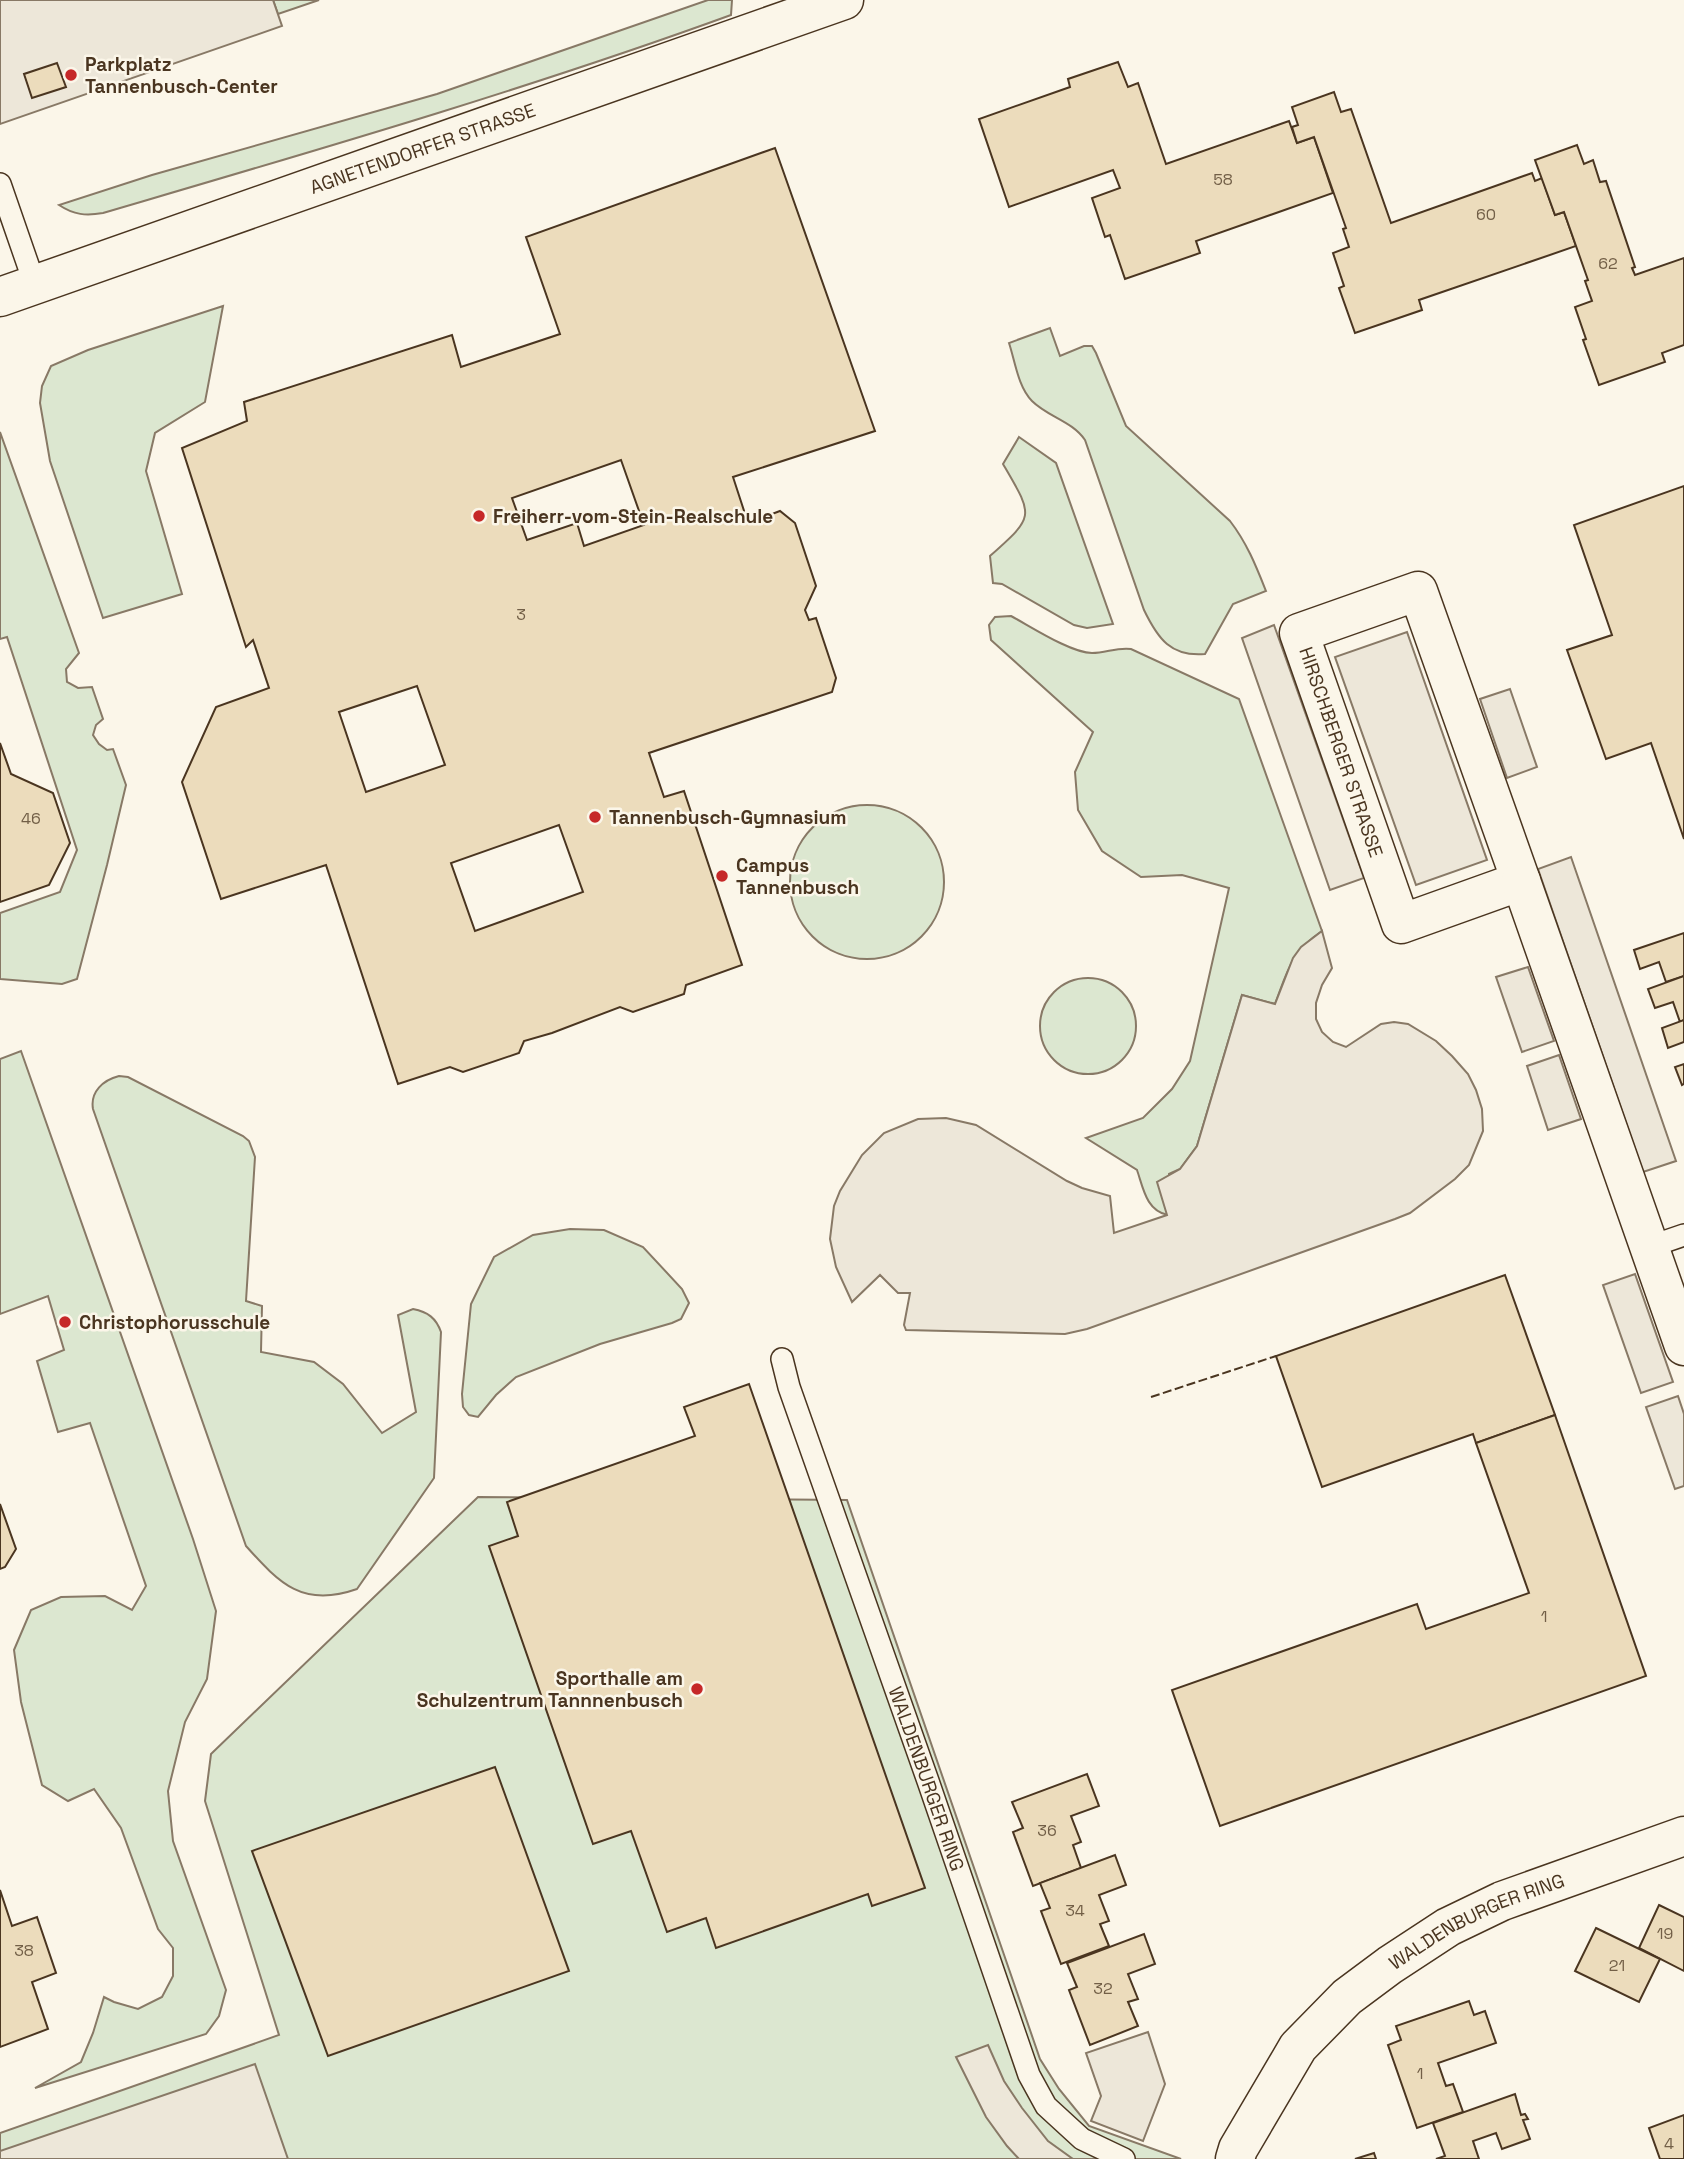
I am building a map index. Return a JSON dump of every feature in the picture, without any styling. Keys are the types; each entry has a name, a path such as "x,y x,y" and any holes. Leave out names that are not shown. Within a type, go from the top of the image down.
{"street":[{"name":"AGNETENDORFER STRASSE","path":"17,291 844,0"},
{"name":"HIRSCHBERGER STRASSE","path":"1521,881 1401,924 1299,633 1418,591 1521,881 1667,1241 1684,1346"},
{"name":"WALDENBURGER RING","path":"1235,2159 1238,2149 1298,2047 1347,1997 1390,1965 1448,1927 1502,1900 1684,1836"}],"lane":[{"path":"0,184 17,291"},
{"name":"WALDENBURGER RING","path":"782,1359 789,1387 924,1768 1028,2075 1046,2106 1082,2139 1124,2159"}],"green space":[{"path":"273,0 319,0 278,14"},
{"path":"708,0 732,0 731,15 497,94 103,213 80,214 59,205 152,175 437,94"},
{"path":"223,306 205,402 155,433 146,471 182,594 103,618 50,461 40,403 42,386 51,366 88,350"},
{"path":"1050,328 1060,356 1084,346 1092,346 1126,426 1230,521 1251,555 1266,591 1233,604 1205,654 1174,649 1155,630 1144,610 1085,440 1073,428 1038,406 1023,389 1009,343"},
{"path":"0,432 79,653 66,669 67,682 78,688 92,687 103,719 96,725 93,735 107,750 113,749 126,785 77,979 62,984 0,979 0,913 60,892 77,850 7,637 0,639"},
{"path":"1019,437 1056,463 1113,624 1087,628 1074,625 1002,584 993,583 990,556 1015,532 1025,515 1020,495 1003,464"},
{"path":"1011,616 1062,644 1083,652 1131,649 1239,699 1322,931 1297,954 1287,971 1275,1004 1242,995 1197,1146 1180,1169 1169,1174 1168,1215 1155,1209 1150,1203 1137,1170 1086,1138 1143,1118 1172,1089 1190,1061 1229,888 1182,875 1141,877 1102,851 1078,810 1075,772 1093,732 991,640 989,625 995,617"},
{"path":"867,805 896,811 921,828 938,853 944,882 938,911 921,936 896,953 867,959 838,953 813,936 796,911 790,882 796,853 813,828 838,811"},
{"path":"1088,978 1107,981 1122,992 1133,1007 1136,1026 1133,1045 1122,1060 1107,1071 1088,1074 1069,1071 1054,1060 1043,1045 1040,1026 1043,1007 1054,992 1069,981"},
{"path":"21,1051 216,1611 207,1679 185,1722 168,1791 173,1841 226,1990 219,2016 206,2034 35,2088 81,2062 104,1997 138,2009 162,1997 173,1976 173,1948 158,1929 121,1828 94,1789 68,1801 42,1785 21,1702 14,1650 31,1610 61,1597 105,1596 132,1610 146,1586 90,1423 58,1432 37,1361 64,1350 48,1296 0,1314 0,1059"},
{"path":"119,1076 128,1077 249,1141 255,1157 246,1301 262,1306 261,1352 314,1362 343,1384 382,1433 416,1412 398,1315 413,1309 418,1310 431,1316 439,1327 441,1332 434,1478 357,1589 322,1596 294,1589 270,1571 246,1546 93,1109 94,1097 99,1088 108,1080"},
{"path":"570,1229 604,1230 643,1247 682,1289 689,1303 681,1319 600,1344 516,1377 496,1395 478,1417 469,1415 463,1407 462,1394 471,1304 494,1257 533,1235"},
{"path":"478,1497 847,1500 1040,2059 1059,2089 1089,2126 1181,2159 0,2159 0,2133 279,2035 205,1801 211,1754"}],"shaded area":[{"name":"Parkplatz Tannenbusch-Center","path":"0,0 273,0 282,26 0,124"},
{"path":"1274,625 1364,878 1330,890 1242,638"},
{"path":"1407,632 1487,860 1416,885 1335,657"},
{"path":"1510,689 1537,767 1507,778 1480,699"},
{"path":"1571,857 1676,1161 1643,1172 1538,869"},
{"path":"1322,931 1332,968 1316,1003 1316,1019 1322,1032 1333,1042 1346,1047 1381,1024 1408,1024 1436,1041 1468,1074 1482,1109 1483,1131 1469,1165 1455,1179 1410,1213 1395,1219 1087,1329 1065,1334 906,1330 904,1325 910,1293 898,1293 880,1275 852,1302 836,1267 830,1239 834,1206 862,1155 884,1133 918,1119 946,1118 976,1125 1067,1181 1110,1196 1114,1233 1167,1215 1157,1182 1180,1169 1197,1146 1242,995 1275,1004 1293,958 1301,947"},
{"path":"1528,967 1554,1041 1522,1052 1496,977"},
{"path":"1559,1055 1581,1119 1548,1130 1527,1066"},
{"path":"1635,1274 1673,1382 1641,1393 1603,1285"},
{"path":"1678,1396 1684,1414 1684,1486 1675,1489 1646,1407"},
{"path":"1148,2032 1165,2084 1143,2141 1091,2121 1101,2096 1086,2053"},
{"path":"988,2045 1004,2081 1022,2108 1048,2141 1073,2159 1019,2159 1007,2146 986,2117 956,2057"},
{"path":"255,2064 288,2159 0,2159 0,2151"}],"building":[{"path":"1118,62 1128,87 1138,83 1166,164 1289,121 1297,143 1314,137 1333,193 1196,241 1200,253 1125,279 1110,235 1105,237 1092,198 1120,188 1113,170 1009,207 979,119 1070,87 1068,79"},
{"path":"57,63 66,87 32,98 24,74"},
{"path":"1334,92 1341,112 1351,109 1391,223 1532,173 1535,181 1542,178 1555,215 1564,212 1576,246 1419,300 1422,310 1355,333 1339,288 1344,286 1333,253 1349,247 1343,229 1346,228 1314,137 1297,143 1292,127 1298,125 1292,107"},
{"path":"1577,145 1584,164 1593,160 1600,182 1606,181 1635,267 1632,268 1635,275 1684,258 1684,345 1662,353 1665,362 1599,385 1575,307 1592,301 1585,281 1588,280 1564,212 1555,215 1535,160"},
{"path":"775,148 875,431 733,477 748,523 780,511 795,523 816,586 805,610 809,620 816,618 836,678 832,692 649,753 664,797 684,791 742,965 686,985 684,994 633,1012 620,1007 524,1041 519,1053 463,1072 450,1067 398,1084 326,865 221,899 182,782 216,707 269,688 253,640 246,647 182,448 247,421 244,402 452,335 461,367 560,334 526,237","holes":["621,460 644,525 584,546 577,523 527,540 512,498","417,686 445,765 366,792 339,712","559,825 583,892 475,931 451,863"]},
{"path":"1684,486 1684,839 1651,743 1606,759 1567,650 1612,635 1574,525"},
{"path":"0,743 11,774 53,793 70,843 49,885 0,902"},
{"path":"1684,933 1684,976 1666,982 1659,962 1640,969 1634,950"},
{"path":"1684,976 1684,1020 1680,1022 1673,1002 1655,1008 1648,989"},
{"path":"1684,1020 1684,1042 1668,1048 1662,1028"},
{"path":"1684,1064 1684,1084 1682,1085 1675,1067"},
{"path":"1505,1275 1555,1415 1476,1443 1473,1434 1322,1487 1276,1356"},
{"name":"Sporthalle am Schulzentrum Tannnenbusch","path":"749,1384 925,1888 872,1906 868,1894 716,1948 706,1918 667,1932 631,1831 593,1844 489,1546 518,1536 507,1502 695,1436 684,1407"},
{"path":"1555,1415 1646,1676 1220,1826 1172,1690 1417,1604 1426,1629 1529,1593 1476,1443"},
{"path":"0,1504 16,1549 5,1567 0,1569"},
{"path":"495,1767 569,1971 328,2056 252,1851"},
{"path":"1087,1774 1099,1806 1071,1816 1081,1842 1073,1845 1081,1868 1033,1886 1013,1832 1023,1828 1012,1802"},
{"path":"1115,1855 1126,1885 1099,1895 1109,1921 1100,1924 1109,1946 1061,1964 1041,1911 1050,1908 1040,1883"},
{"path":"0,1890 12,1926 37,1917 56,1973 32,1982 48,2029 0,2047"},
{"path":"1659,1905 1684,1917 1684,1971 1639,1948"},
{"path":"1596,1928 1660,1959 1639,2002 1575,1971"},
{"path":"1144,1934 1155,1964 1128,1974 1138,1999 1128,2002 1138,2026 1090,2045 1069,1990 1077,1987 1067,1963"},
{"path":"1469,2001 1474,2015 1485,2011 1496,2043 1438,2063 1446,2086 1453,2084 1463,2112 1417,2128 1388,2045 1401,2040 1396,2026"},
{"path":"1515,2094 1521,2115 1525,2114 1528,2119 1523,2120 1530,2139 1502,2149 1496,2133 1473,2141 1479,2159 1436,2159 1445,2156 1433,2123"},
{"path":"1684,2115 1684,2159 1660,2159 1649,2128"},
{"path":"1374,2153 1376,2159 1355,2159"}],"fence":[{"path":"1151,1397 1276,1356"}],"place":[{"name":"Parkplatz Tannenbusch-Center","path":"71,75"},
{"name":"Freiherr-vom-Stein-Realschule","path":"479,516"},
{"name":"Tannenbusch-Gymnasium","path":"595,817"},
{"name":"Campus Tannenbusch","path":"722,876"},
{"name":"Christophorusschule","path":"65,1322"},
{"name":"Sporthalle am Schulzentrum Tannnenbusch","path":"697,1689"}]}
